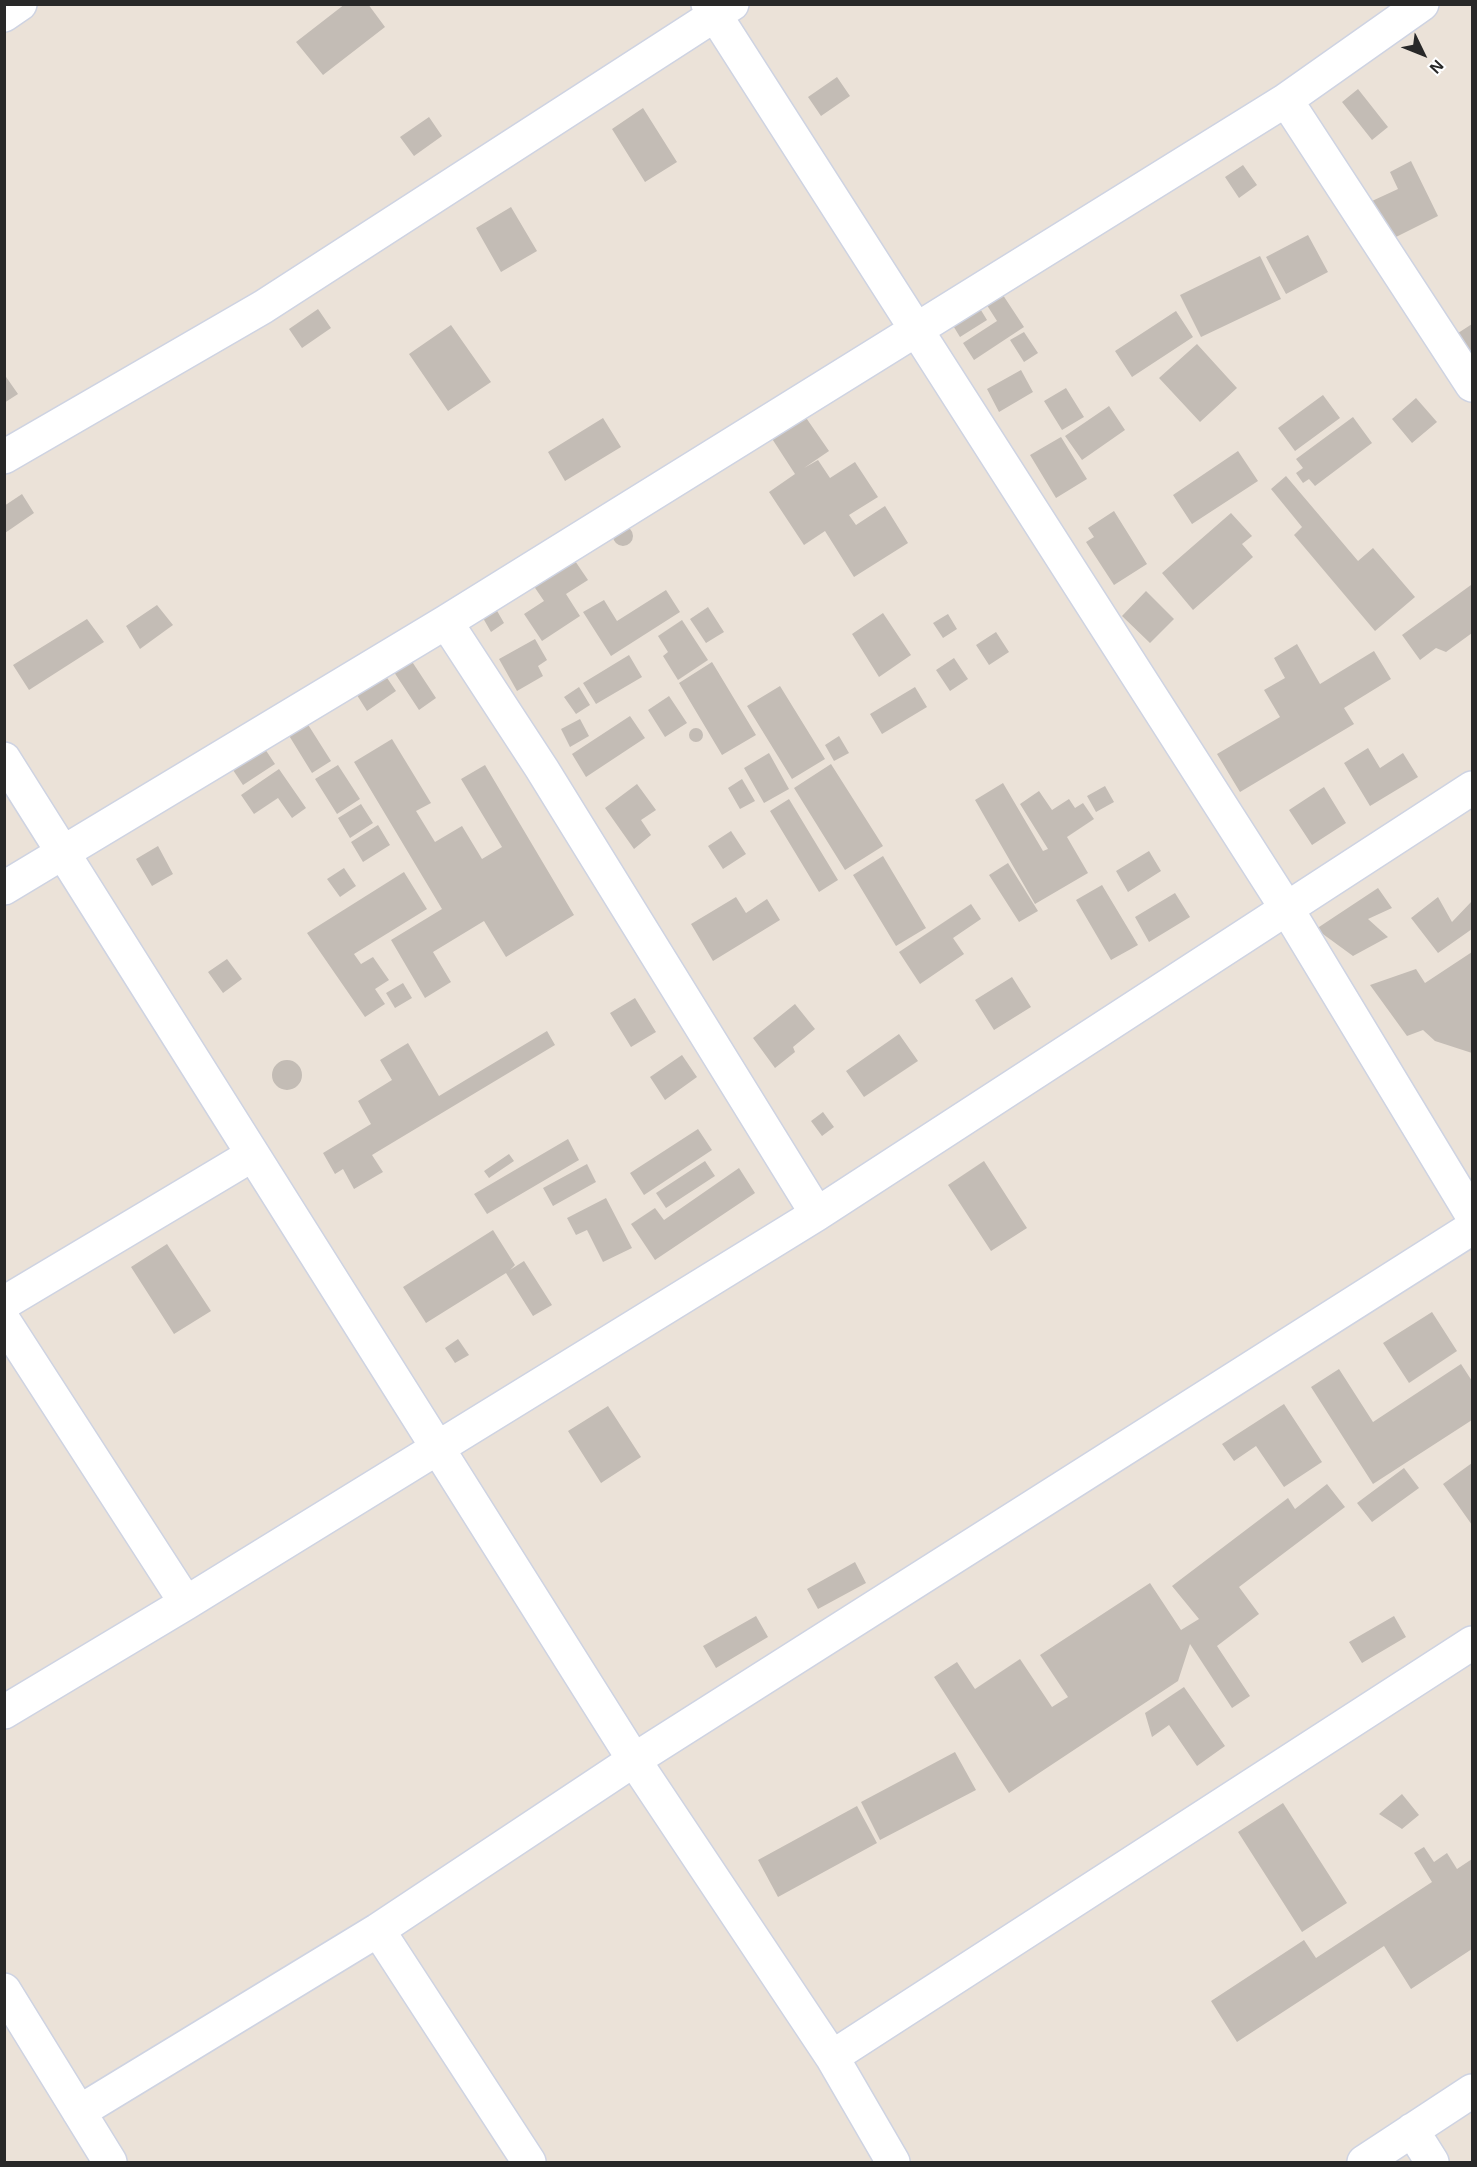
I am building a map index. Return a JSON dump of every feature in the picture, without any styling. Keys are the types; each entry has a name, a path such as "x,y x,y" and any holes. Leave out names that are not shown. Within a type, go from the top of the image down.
{"street":[{"path":"4,15 20,4"},
{"path":"4,888 446,622 1286,100 1422,4"},
{"path":"4,457 262,307 718,8 916,329 1287,909 1473,1215"},
{"path":"1286,100 1473,385"},
{"path":"446,622 542,769 817,1214"},
{"path":"4,759 634,1760 832,2057 893,2163"},
{"path":"4,1712 186,1603 817,1214 1473,788"},
{"path":"4,1303 252,1155"},
{"path":"79,2112 378,1930 634,1760 1473,1228"},
{"path":"4,1321 186,1603"},
{"path":"832,2057 1473,1643"},
{"path":"378,1930 529,2163"},
{"path":"4,1990 110,2163"},
{"path":"1364,2163 1473,2091"},
{"path":"1412,2130 1432,2163"}],"building":[{"path":"345,4 368,4 385,27 323,75 296,42"},
{"path":"837,77 850,96 821,116 808,97"},
{"path":"1358,89 1388,127 1372,140 1342,102"},
{"path":"643,108 677,162 645,182 612,129"},
{"path":"429,117 442,136 414,156 400,137"},
{"path":"1411,161 1438,216 1392,239 1372,201 1398,189 1390,172"},
{"path":"1243,165 1257,185 1239,198 1225,177"},
{"path":"511,207 537,251 501,272 476,228"},
{"path":"1308,235 1328,272 1286,294 1266,257"},
{"path":"1260,256 1281,299 1201,337 1180,295"},
{"path":"999,289 1024,327 974,360 963,343 997,321 983,299"},
{"path":"976,302 987,320 960,337 949,319"},
{"path":"318,309 331,328 302,348 289,329"},
{"path":"1176,311 1193,337 1132,377 1115,351"},
{"path":"1472,324 1472,363 1455,335"},
{"path":"451,325 491,382 448,411 409,354"},
{"path":"1024,332 1038,353 1024,362 1010,340"},
{"path":"1197,344 1237,388 1200,422 1159,378"},
{"path":"1021,370 1033,392 999,412 987,389"},
{"path":"4,374 18,394 4,403"},
{"path":"1066,388 1084,417 1062,430 1044,401"},
{"path":"1323,395 1340,418 1295,451 1278,428"},
{"path":"1416,398 1437,422 1412,443 1392,419"},
{"path":"1109,406 1125,430 1082,460 1065,436"},
{"path":"800,409 829,451 804,468 818,460 830,478 855,462 878,497 849,515 856,525 885,506 908,543 854,577 825,531 804,545 769,492 795,474 767,431"},
{"path":"1353,417 1372,443 1315,486 1309,479 1303,483 1296,473 1303,468 1296,459"},
{"path":"603,418 621,447 565,481 548,452"},
{"path":"1061,437 1087,479 1056,498 1030,455"},
{"path":"1238,451 1258,481 1192,524 1173,495"},
{"path":"1286,476 1358,561 1373,548 1415,597 1375,631 1294,535 1302,527 1271,489"},
{"path":"22,494 34,513 5,533 4,506"},
{"path":"1114,511 1147,564 1114,585 1086,542 1094,537 1088,528"},
{"path":"1231,513 1252,536 1242,544 1253,557 1193,610 1162,573"},
{"path":"623,526 630,529 633,536 630,543 623,546 616,543 613,536 616,529"},
{"path":"571,555 588,580 566,594 580,616 542,641 524,614 544,601 531,582"},
{"path":"1471,585 1472,633 1446,652 1436,648 1420,660 1402,635"},
{"path":"666,590 680,612 611,656 583,612 604,600 617,621"},
{"path":"1146,591 1174,619 1150,643 1122,616"},
{"path":"157,605 173,625 140,649 126,626"},
{"path":"708,607 724,632 706,643 690,619"},
{"path":"496,609 504,623 491,632 483,618"},
{"path":"883,613 911,655 879,677 852,634"},
{"path":"948,614 957,629 943,638 933,623"},
{"path":"87,619 104,642 29,690 13,665"},
{"path":"682,620 708,660 678,680 663,656 668,652 658,636"},
{"path":"996,632 1009,652 989,665 976,645"},
{"path":"535,639 547,660 538,666 543,676 517,691 499,659"},
{"path":"1297,644 1320,684 1374,651 1391,679 1344,708 1354,724 1240,792 1217,754 1280,717 1264,690 1285,678 1274,658"},
{"path":"629,655 642,677 596,704 583,683"},
{"path":"409,657 436,698 419,710 392,669"},
{"path":"954,658 968,679 950,691 936,670"},
{"path":"712,662 756,735 722,755 679,683"},
{"path":"383,672 396,691 367,711 355,692"},
{"path":"780,686 825,759 792,779 747,706"},
{"path":"579,687 590,705 576,714 564,697"},
{"path":"915,687 927,707 882,734 870,714"},
{"path":"669,696 687,723 665,737 648,710"},
{"path":"630,716 645,738 586,777 572,754"},
{"path":"580,719 589,736 570,747 561,729"},
{"path":"307,723 331,761 312,773 288,734"},
{"path":"693,728 699,728 703,735 699,742 693,742 689,738 689,732"},
{"path":"839,736 849,753 834,761 825,745"},
{"path":"392,739 431,803 416,811 435,842 462,826 482,859 502,847 461,779 485,765 574,915 506,957 484,921 433,952 451,982 425,998 391,940 442,909 354,762"},
{"path":"1368,748 1380,768 1403,753 1418,777 1370,806 1344,763"},
{"path":"265,749 275,764 243,785 233,770"},
{"path":"769,753 789,789 764,803 744,768"},
{"path":"831,764 883,846 845,870 794,788"},
{"path":"338,765 360,799 337,814 315,779"},
{"path":"279,769 306,808 292,818 278,798 254,814 241,795"},
{"path":"742,779 755,801 740,809 728,788"},
{"path":"1003,783 1043,851 1048,849 1020,804 1039,791 1052,810 1069,799 1075,808 1083,803 1094,819 1067,837 1088,873 1035,904 975,800"},
{"path":"637,784 656,810 641,820 651,835 634,849 605,808"},
{"path":"1105,786 1114,802 1096,812 1087,796"},
{"path":"1324,787 1346,823 1312,845 1289,810"},
{"path":"789,799 838,880 819,892 770,811"},
{"path":"361,804 373,823 350,838 338,818"},
{"path":"378,825 390,845 363,862 351,842"},
{"path":"731,831 746,854 723,869 708,846"},
{"path":"158,846 173,874 152,886 136,859"},
{"path":"1149,851 1161,871 1128,892 1116,871"},
{"path":"883,856 926,928 896,946 853,875"},
{"path":"1008,863 1038,911 1019,922 989,875"},
{"path":"344,868 356,886 340,897 327,879"},
{"path":"404,872 427,909 354,954 361,964 373,957 389,980 375,989 385,1004 365,1017 307,933"},
{"path":"1102,885 1138,945 1111,960 1076,900"},
{"path":"1378,888 1392,908 1368,919 1388,937 1353,956 1316,929"},
{"path":"1175,893 1190,917 1149,942 1135,917"},
{"path":"736,897 746,913 767,899 780,920 713,961 691,924"},
{"path":"1438,897 1452,922 1472,901 1472,929 1438,953 1411,918"},
{"path":"971,904 981,919 953,938 964,954 920,984 899,952"},
{"path":"1472,952 1472,1053 1435,1041 1423,1030 1407,1036 1370,985 1416,969 1425,983"},
{"path":"227,959 242,979 223,993 208,972"},
{"path":"1012,977 1031,1007 994,1030 975,1000"},
{"path":"403,983 412,998 395,1008 386,993"},
{"path":"635,998 656,1032 631,1047 610,1013"},
{"path":"795,1004 815,1029 793,1047 795,1052 775,1068 753,1038"},
{"path":"547,1031 555,1045 372,1155 383,1172 354,1189 343,1169 335,1174 323,1153 371,1124 358,1101 392,1080 380,1060 408,1043 439,1096"},
{"path":"899,1034 918,1061 864,1097 846,1071"},
{"path":"682,1055 697,1077 665,1100 650,1077"},
{"path":"287,1060 298,1064 302,1075 298,1086 287,1090 276,1086 272,1075 276,1064"},
{"path":"823,1112 834,1127 822,1136 811,1121"},
{"path":"698,1129 712,1150 644,1195 630,1173"},
{"path":"568,1139 579,1160 487,1214 474,1194"},
{"path":"509,1154 514,1161 489,1178 484,1171"},
{"path":"705,1161 715,1176 666,1208 656,1193"},
{"path":"984,1161 1027,1228 991,1251 948,1185"},
{"path":"587,1164 596,1182 553,1206 543,1188"},
{"path":"739,1168 755,1193 655,1260 631,1224 655,1208 664,1220"},
{"path":"606,1198 632,1248 603,1262 587,1230 576,1235 567,1218"},
{"path":"493,1230 515,1265 510,1270 524,1261 552,1305 533,1316 506,1273 426,1323 403,1287"},
{"path":"167,1244 211,1311 174,1334 131,1267"},
{"path":"1432,1312 1457,1351 1409,1383 1383,1343"},
{"path":"458,1339 469,1355 455,1363 445,1348"},
{"path":"1461,1364 1472,1381 1472,1420 1373,1484 1311,1387 1339,1369 1373,1422"},
{"path":"1284,1404 1322,1462 1284,1487 1256,1446 1234,1461 1222,1444"},
{"path":"608,1406 641,1457 601,1483 568,1431"},
{"path":"1472,1463 1472,1525 1443,1484"},
{"path":"1404,1468 1419,1488 1372,1522 1357,1503"},
{"path":"1327,1484 1345,1507 1239,1587 1259,1614 1217,1646 1250,1696 1232,1708 1190,1644 1178,1681 1009,1793 934,1677 957,1662 975,1689 1020,1659 1052,1707 1068,1697 1040,1655 1150,1583 1181,1630 1199,1619 1172,1586 1288,1498 1295,1509"},
{"path":"855,1562 866,1583 818,1609 807,1589"},
{"path":"756,1616 768,1637 716,1668 703,1646"},
{"path":"1394,1616 1406,1637 1362,1663 1349,1642"},
{"path":"1184,1687 1225,1746 1197,1766 1169,1725 1152,1737 1145,1713"},
{"path":"955,1752 976,1790 880,1840 861,1802"},
{"path":"1402,1794 1419,1815 1402,1829 1379,1814"},
{"path":"1283,1803 1347,1903 1302,1932 1238,1832"},
{"path":"857,1806 877,1843 778,1897 758,1860"},
{"path":"1424,1847 1434,1862 1447,1853 1457,1869 1472,1859 1472,1949 1411,1989 1384,1946 1237,2042 1211,2001 1304,1940 1316,1958 1432,1882 1414,1853"}]}
